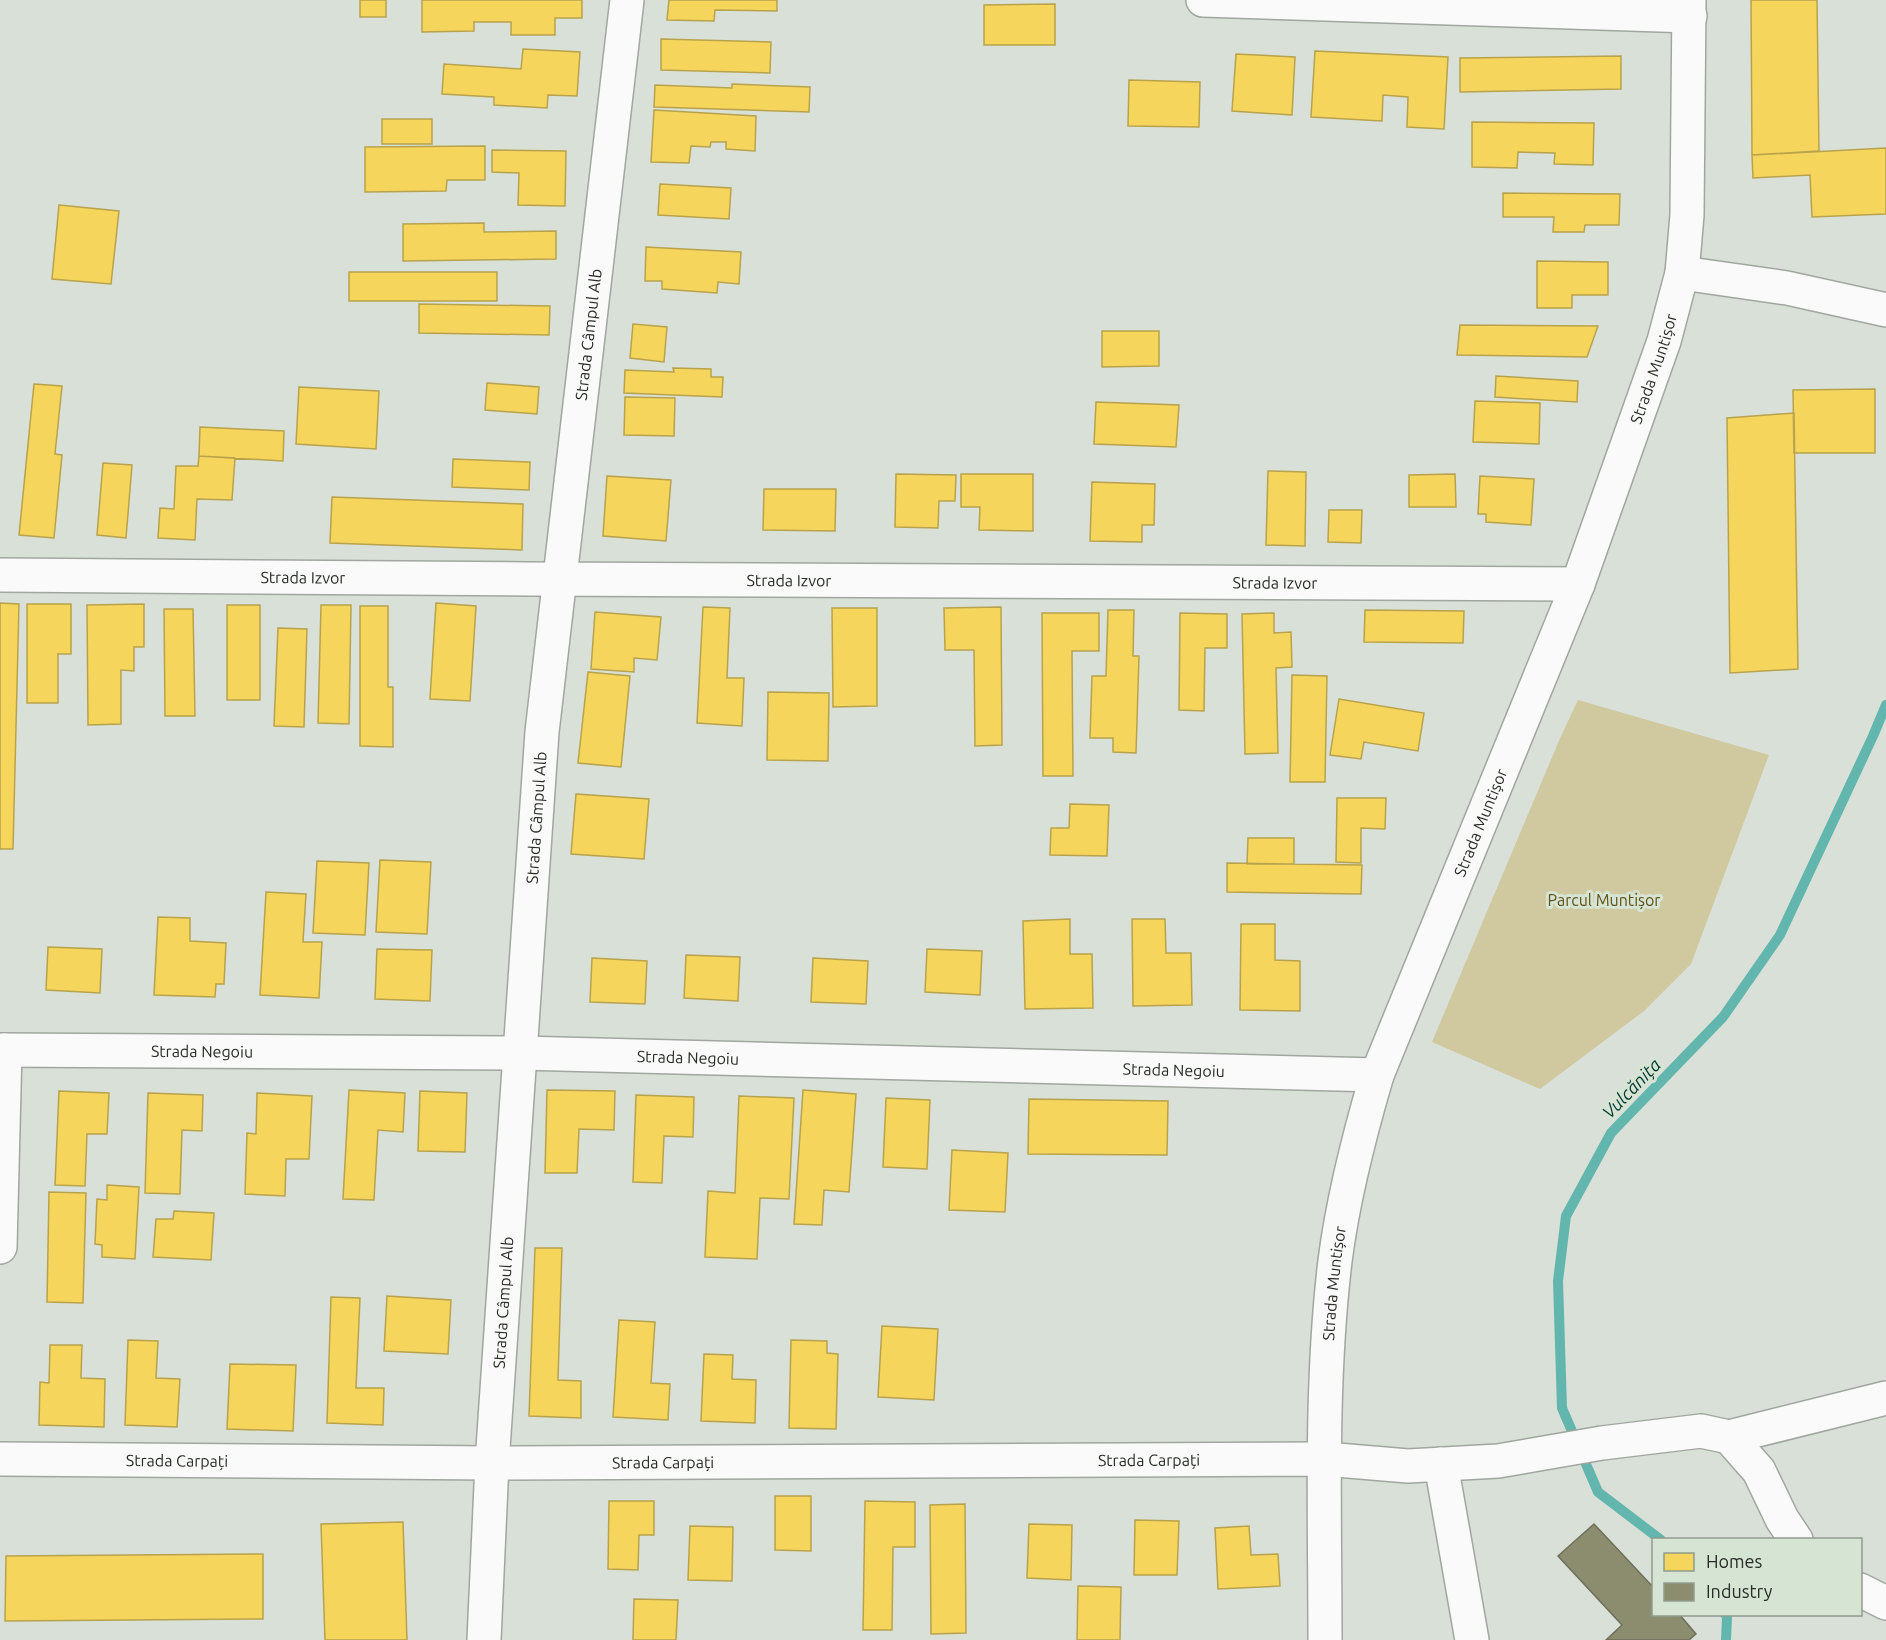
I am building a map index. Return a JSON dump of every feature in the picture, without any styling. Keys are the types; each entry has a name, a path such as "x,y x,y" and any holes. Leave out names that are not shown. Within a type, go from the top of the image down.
{"street":[{"name":"Strada Câmpul Alb","path":"484,1640 492,1463 542,732 627,0"},
{"name":"Strada Muntișor","path":"1203,0 1689,8 1687,215 1682,273 1664,342 1578,584 1377,1075 1345,1194 1335,1262 1327,1369 1325,1640"},
{"path":"1682,273 1787,288 1886,310"},
{"name":"Strada Izvor","path":"0,575 1578,584"},
{"path":"0,1247 3,1050"},
{"name":"Strada Negoiu","path":"3,1050 520,1053 1377,1075"},
{"path":"1795,1538 1782,1519 1759,1471 1730,1437 1886,1398"},
{"name":"Strada Carpați","path":"0,1459 492,1463 1325,1459 1408,1466 1498,1461 1602,1443 1701,1431 1730,1437"},
{"path":"1441,1464 1472,1640"},
{"path":"1862,1591 1886,1603"}],"green space":[{"name":"Parcul Muntișor","path":"1578,700 1769,755 1691,964 1644,1011 1540,1089 1432,1042"}],"building: Homes":[{"path":"360,0 386,0 386,17 360,17"},
{"path":"422,0 582,0 582,18 555,18 555,35 511,35 511,22 474,22 474,31 422,32"},
{"path":"669,0 777,0 777,11 715,10 714,21 667,20"},
{"path":"1751,0 1817,0 1819,151 1752,155"},
{"path":"1055,4 1055,45 984,45 984,5"},
{"path":"661,39 771,42 770,73 661,70"},
{"path":"523,49 580,52 577,96 548,95 547,108 494,105 494,97 442,94 444,64 521,69"},
{"path":"1315,51 1448,57 1444,129 1407,127 1408,97 1383,95 1382,121 1311,117"},
{"path":"1236,54 1295,57 1292,115 1232,111"},
{"path":"1621,56 1621,89 1460,92 1460,58"},
{"path":"1129,80 1200,82 1199,127 1128,126"},
{"path":"732,84 810,87 809,112 654,107 655,85 732,88"},
{"path":"654,110 756,116 755,151 726,149 726,142 711,142 710,147 691,146 689,163 651,162"},
{"path":"382,119 432,119 432,144 382,144"},
{"path":"1472,122 1594,123 1593,165 1554,164 1555,153 1518,152 1517,168 1472,167"},
{"path":"485,146 485,180 447,180 446,191 365,192 365,147"},
{"path":"1886,148 1886,214 1812,217 1810,175 1753,178 1752,155"},
{"path":"492,150 566,151 565,206 518,205 519,173 492,172"},
{"path":"660,184 731,188 729,219 658,215"},
{"path":"1503,193 1620,194 1619,225 1585,225 1584,232 1553,232 1554,217 1503,217"},
{"path":"59,205 119,211 111,284 52,279"},
{"path":"484,223 484,232 556,231 556,259 403,261 403,224"},
{"path":"646,247 741,252 739,284 718,282 717,293 662,289 662,281 645,281"},
{"path":"1537,261 1608,262 1608,295 1572,295 1572,308 1537,308"},
{"path":"349,272 497,272 497,301 349,301"},
{"path":"419,304 550,306 549,335 419,333"},
{"path":"633,324 667,327 664,362 630,358"},
{"path":"1460,325 1598,326 1587,357 1457,355"},
{"path":"1102,331 1159,331 1159,366 1102,367"},
{"path":"673,368 711,369 711,377 723,377 722,397 624,393 625,370 674,372"},
{"path":"1496,376 1578,381 1577,402 1495,397"},
{"path":"487,383 539,387 537,414 485,410"},
{"path":"34,384 62,386 55,454 62,455 54,538 19,535"},
{"path":"299,387 379,391 376,449 296,444"},
{"path":"1875,389 1875,453 1794,453 1793,390"},
{"path":"625,397 675,398 674,436 624,435"},
{"path":"1475,401 1540,403 1539,444 1473,442"},
{"path":"1096,402 1179,405 1176,447 1094,444"},
{"path":"1794,413 1798,669 1730,673 1727,418"},
{"path":"200,427 284,431 283,461 199,456"},
{"path":"199,456 235,458 232,500 197,499 195,540 158,538 160,508 174,509 176,466 198,466"},
{"path":"453,459 530,462 529,490 452,487"},
{"path":"103,463 132,465 126,538 97,535"},
{"path":"1268,471 1306,472 1305,546 1266,545"},
{"path":"896,474 956,475 955,501 939,501 938,528 895,527"},
{"path":"961,474 1033,474 1033,531 979,530 980,507 961,507"},
{"path":"1455,474 1456,507 1409,507 1409,475"},
{"path":"607,476 671,480 666,541 603,536"},
{"path":"1480,476 1534,479 1531,525 1486,522 1486,514 1478,514"},
{"path":"1092,482 1155,484 1154,525 1142,525 1142,542 1090,541"},
{"path":"764,489 836,489 835,531 763,530"},
{"path":"332,497 523,504 522,550 330,543"},
{"path":"1329,510 1362,510 1361,543 1328,542"},
{"path":"0,603 19,604 13,849 0,849"},
{"path":"436,603 476,606 470,701 430,699"},
{"path":"27,604 71,604 71,654 58,654 58,703 27,703"},
{"path":"144,604 144,647 134,647 134,671 121,670 121,724 88,725 87,605"},
{"path":"227,605 260,605 260,700 227,700"},
{"path":"321,605 351,605 349,724 318,723"},
{"path":"360,606 388,606 388,687 393,687 393,747 360,746"},
{"path":"703,607 730,608 727,678 744,678 742,726 697,723"},
{"path":"1001,607 1002,745 975,746 974,650 945,650 944,608"},
{"path":"832,608 877,608 877,706 833,707"},
{"path":"164,609 193,609 195,716 165,716"},
{"path":"1108,610 1134,610 1133,656 1139,656 1136,753 1113,752 1113,738 1090,738 1092,676 1106,676"},
{"path":"1365,610 1464,611 1463,643 1364,642"},
{"path":"595,612 661,617 657,660 634,658 634,672 591,669"},
{"path":"1042,613 1099,613 1099,651 1072,651 1073,776 1043,776"},
{"path":"1180,613 1227,614 1227,648 1205,648 1204,711 1179,710"},
{"path":"1274,613 1274,633 1291,632 1292,667 1276,668 1278,753 1245,754 1242,614"},
{"path":"278,628 307,629 304,727 274,726"},
{"path":"588,672 630,676 621,767 578,763"},
{"path":"1292,675 1327,676 1325,782 1290,782"},
{"path":"768,692 829,693 828,761 767,760"},
{"path":"1339,699 1424,713 1418,751 1364,742 1361,759 1330,755"},
{"path":"576,794 649,799 644,859 571,854"},
{"path":"1337,798 1386,798 1385,829 1361,828 1361,863 1336,862"},
{"path":"1070,804 1109,805 1107,856 1050,855 1051,828 1069,828"},
{"path":"1248,838 1294,838 1294,864 1247,864"},
{"path":"380,860 431,862 427,934 376,932"},
{"path":"317,861 369,863 365,935 313,933"},
{"path":"1227,863 1362,865 1361,894 1227,892"},
{"path":"266,892 306,894 303,942 322,942 319,998 260,995"},
{"path":"158,917 190,918 190,941 226,943 224,984 216,984 215,997 154,995"},
{"path":"1070,919 1070,954 1092,954 1093,1008 1025,1009 1023,921"},
{"path":"1132,919 1165,919 1166,953 1191,953 1192,1005 1133,1006"},
{"path":"1241,924 1275,924 1275,960 1300,961 1300,1011 1240,1010"},
{"path":"48,947 102,949 100,993 46,990"},
{"path":"377,949 432,950 430,1001 375,999"},
{"path":"927,949 982,951 980,995 925,992"},
{"path":"686,955 740,957 738,1001 684,998"},
{"path":"592,958 647,961 645,1004 590,1002"},
{"path":"813,958 868,961 866,1004 811,1002"},
{"path":"349,1090 405,1093 403,1132 378,1130 374,1200 343,1199"},
{"path":"547,1090 615,1091 614,1130 579,1129 577,1173 545,1173"},
{"path":"803,1090 856,1094 849,1192 824,1190 822,1225 794,1224"},
{"path":"59,1091 109,1093 107,1134 87,1134 85,1186 55,1185"},
{"path":"420,1091 467,1093 465,1152 418,1151"},
{"path":"148,1093 203,1095 202,1131 182,1130 180,1194 145,1193"},
{"path":"257,1093 312,1096 309,1159 286,1159 285,1196 245,1194 247,1133 256,1134"},
{"path":"636,1095 694,1097 693,1137 664,1136 662,1183 633,1182"},
{"path":"739,1096 794,1098 789,1199 760,1198 757,1259 705,1257 708,1191 735,1193"},
{"path":"886,1098 930,1100 927,1169 883,1167"},
{"path":"1029,1099 1168,1101 1167,1155 1028,1154"},
{"path":"952,1150 1008,1153 1005,1212 949,1210"},
{"path":"107,1185 139,1187 135,1259 102,1257 102,1245 95,1244 97,1199 107,1200"},
{"path":"49,1192 86,1193 83,1303 47,1302"},
{"path":"174,1211 214,1213 211,1260 153,1257 156,1219 173,1219"},
{"path":"535,1248 562,1248 558,1380 581,1381 581,1418 529,1416"},
{"path":"387,1296 451,1300 448,1354 384,1351"},
{"path":"331,1297 360,1298 356,1388 384,1388 383,1425 327,1423"},
{"path":"619,1320 655,1322 651,1383 670,1384 668,1420 613,1417"},
{"path":"882,1326 938,1329 934,1400 878,1397"},
{"path":"128,1340 158,1341 156,1378 180,1379 177,1427 125,1425"},
{"path":"791,1340 827,1341 827,1353 838,1354 836,1429 789,1428"},
{"path":"50,1345 82,1345 81,1378 105,1379 104,1427 39,1425 40,1382 49,1383"},
{"path":"704,1354 733,1355 732,1379 756,1380 755,1423 701,1421"},
{"path":"230,1364 296,1365 293,1431 227,1429"},
{"path":"775,1496 811,1496 811,1551 775,1550"},
{"path":"609,1501 654,1501 654,1535 639,1535 638,1570 608,1569"},
{"path":"865,1501 915,1502 915,1547 893,1547 892,1630 863,1630"},
{"path":"965,1504 966,1633 931,1634 930,1505"},
{"path":"1135,1520 1179,1521 1177,1575 1134,1575"},
{"path":"403,1522 407,1640 325,1640 321,1524"},
{"path":"1029,1524 1072,1525 1071,1580 1027,1578"},
{"path":"690,1526 733,1527 732,1581 688,1580"},
{"path":"1249,1526 1251,1555 1278,1554 1280,1586 1218,1589 1215,1528"},
{"path":"263,1554 263,1619 5,1621 6,1556"},
{"path":"1078,1586 1121,1587 1120,1640 1077,1640"},
{"path":"634,1599 678,1600 676,1640 633,1640"}],"building: Industry":[{"path":"1594,1524 1652,1586 1652,1616 1681,1616 1696,1634 1689,1640 1606,1640 1622,1625 1558,1556"}],"waterway":[{"name":"Vulcănița","path":"1658,1538 1598,1492 1562,1408 1558,1281 1566,1216 1611,1133 1723,1017 1780,935 1886,705"},
{"name":"Vulcănița","path":"1726,1616 1726,1640"}]}
